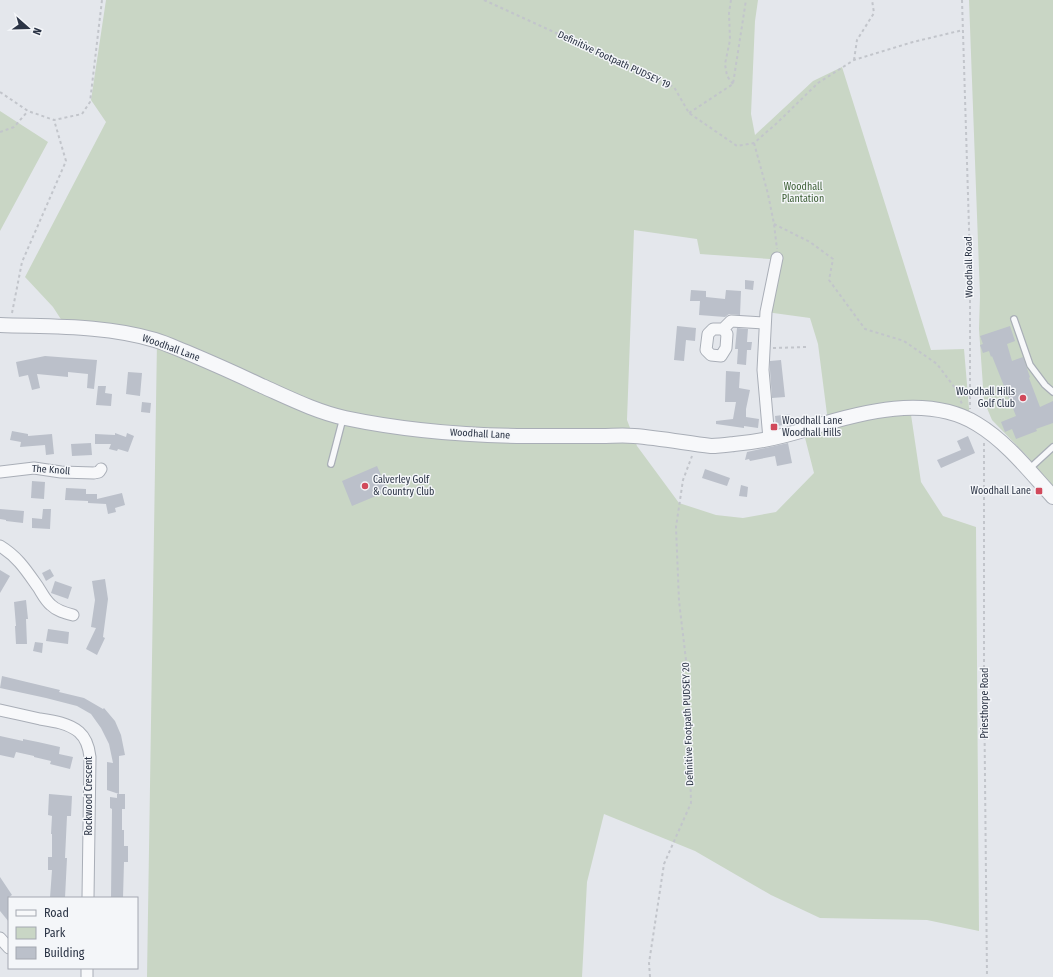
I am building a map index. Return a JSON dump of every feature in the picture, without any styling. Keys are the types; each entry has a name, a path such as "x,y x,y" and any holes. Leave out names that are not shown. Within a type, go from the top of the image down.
{"street":[{"path":"769,439 763,370 765,323 777,258"},
{"path":"723,329 731,321 765,323"},
{"name":"Woodhall Lane","path":"5,325 66,327 123,332 157,341 284,396 343,418 407,428 468,435 633,436 715,446 769,439 873,411 910,408 939,410 951,412 970,420"},
{"path":"970,420 978,424 1003,444 1053,497"},
{"name":"The Knoll","path":"0,472 34,468 61,472 94,473 101,470"},
{"path":"0,546 19,560 51,605 59,610 73,615"},
{"name":"Rockwood Crescent","path":"0,710 68,726 79,732 84,738 90,757 88,897"},
{"path":"0,938 8,947"}],"lane":[{"path":"1014,319 1030,365 1045,386 1053,392"},
{"path":"331,464 343,418"},
{"path":"1028,470 1053,447"}],"path":[{"path":"0,92 28,111 54,120 82,114 90,102 102,0"},
{"name":"Definitive Footpath PUDSEY 19","path":"484,0 674,87 689,113 737,146 754,143"},
{"path":"730,0 730,40 725,64 727,76 733,84"},
{"path":"689,113 733,84 746,0"},
{"path":"854,60 857,40 874,13 872,0"},
{"name":"Woodhall Road","path":"962,0 970,260 970,420"},
{"path":"777,258 774,224 768,194 754,143 778,123 818,83 854,60 913,42 963,30"},
{"path":"0,132 14,127 28,111"},
{"path":"5,325 22,262 66,161 54,120"},
{"path":"774,224 810,242 833,259 829,280 865,329 904,341 936,364 955,388 963,405"},
{"path":"764,348 807,347"},
{"name":"Priesthorpe Road","path":"986,430 983,453 987,977"},
{"name":"Definitive Footpath PUDSEY 20","path":"650,977 650,962 664,864 691,803 688,677 679,601 676,527 683,480 696,444"}],"green space":[{"name":"Calverley Golf & Country Club","path":"106,0 758,0 755,21 751,114 755,135 813,81 842,67 931,350 964,349 970,420 910,408 921,482 943,516 976,527 979,931 927,920 820,918 771,895 695,851 604,814 587,882 582,977 147,977 157,341 66,327 53,307 25,277 106,122 91,100","holes":["634,230 697,239 700,254 770,259 770,292 766,312 810,318 818,344 828,422 803,430 814,473 776,512 743,518 716,515 679,503 637,446 627,420"]},
{"name":"Woodhall Hills Golf Club","path":"969,0 1053,0 1053,486 1027,456 992,420 984,401 979,329 980,296"},
{"path":"0,111 48,142 0,231"}],"building":[{"path":"745,280 754,281 753,290 745,289"},
{"path":"691,290 706,291 706,297 725,299 726,290 741,291 740,315 729,314 725,317 699,315 700,301 690,301"},
{"path":"677,326 696,328 695,341 686,340 684,361 674,360"},
{"name":"Woodhall Hills Golf Club","path":"1010,326 1015,341 1007,344 1012,361 1023,357 1040,407 1053,401 1053,423 1036,429 1037,431 1016,439 1012,429 1005,432 1001,422 1016,416 992,356 991,357 989,351 983,353 980,345 983,344 980,336"},
{"path":"737,328 748,329 747,342 752,342 751,350 747,350 746,365 737,364 738,349 735,349"},
{"path":"45,356 97,360 94,389 87,388 88,374 68,372 68,377 37,374 40,388 32,390 28,375 19,377 16,362"},
{"path":"781,360 785,397 772,398 770,361"},
{"path":"726,371 740,372 739,388 750,390 746,417 759,419 758,428 744,426 744,428 716,424 716,421 733,419 736,402 725,402"},
{"path":"128,372 142,373 140,396 126,394"},
{"path":"98,386 106,386 105,393 112,394 111,406 96,405"},
{"path":"142,402 151,403 150,413 141,412"},
{"path":"790,414 791,424 776,426 775,416"},
{"path":"12,431 28,434 28,436 52,434 54,454 46,455 45,445 20,447 21,442 10,440"},
{"path":"115,433 126,437 127,433 134,436 128,452 118,449 117,451 109,449 111,444 95,444 95,434 115,435"},
{"path":"968,436 975,453 941,468 937,460 961,450 957,441"},
{"path":"91,443 92,455 72,456 71,444"},
{"path":"788,443 792,463 777,466 775,456 750,461 749,459 745,460 747,452"},
{"name":"Calverley Golf & Country Club","path":"377,466 388,491 352,506 342,481"},
{"path":"705,469 730,478 727,486 702,478"},
{"path":"32,481 45,482 44,499 31,498"},
{"path":"741,485 748,487 747,497 739,496"},
{"path":"66,488 86,489 86,494 97,494 97,499 122,493 125,505 115,508 116,512 108,514 106,504 88,503 88,501 65,500"},
{"path":"0,509 24,511 23,523 0,519"},
{"path":"43,509 51,509 50,529 32,528 32,518 42,519"},
{"path":"50,569 54,576 46,581 42,573"},
{"path":"0,570 10,576 0,593"},
{"path":"105,579 108,599 103,637 105,638 97,655 86,649 96,628 91,627 95,600 92,581"},
{"path":"55,581 72,587 68,599 51,593"},
{"path":"26,600 28,619 26,619 27,644 16,644 14,602"},
{"path":"48,629 69,632 68,644 46,641"},
{"path":"35,642 43,643 42,653 33,651"},
{"path":"2,676 60,690 59,692 84,698 103,709 104,708 115,721 121,735 125,755 119,756 119,794 107,790 107,762 113,763 109,744 101,728 91,714 77,706 0,688"},
{"path":"0,736 60,747 59,754 73,757 70,769 50,764 51,761 16,752 14,758 0,755"},
{"path":"49,794 72,796 71,816 67,816 65,897 50,897 52,870 48,870 48,857 52,857 52,816 48,815"},
{"path":"117,794 125,794 125,809 122,809 122,830 124,830 124,846 128,846 128,862 124,862 123,897 111,897 112,809 110,808 110,797 117,798"},
{"path":"0,877 12,895 8,897 8,921 0,911"}],"place":[{"name":"Woodhall Hills Golf Club","path":"1023,398"},
{"name":"Woodhall Lane Woodhall Hills","path":"774,427"},
{"name":"Calverley Golf & Country Club","path":"365,486"},
{"name":"Woodhall Lane","path":"1039,491"}],"park label":[{"name":"Woodhall Plantation","path":"803,192"}]}
